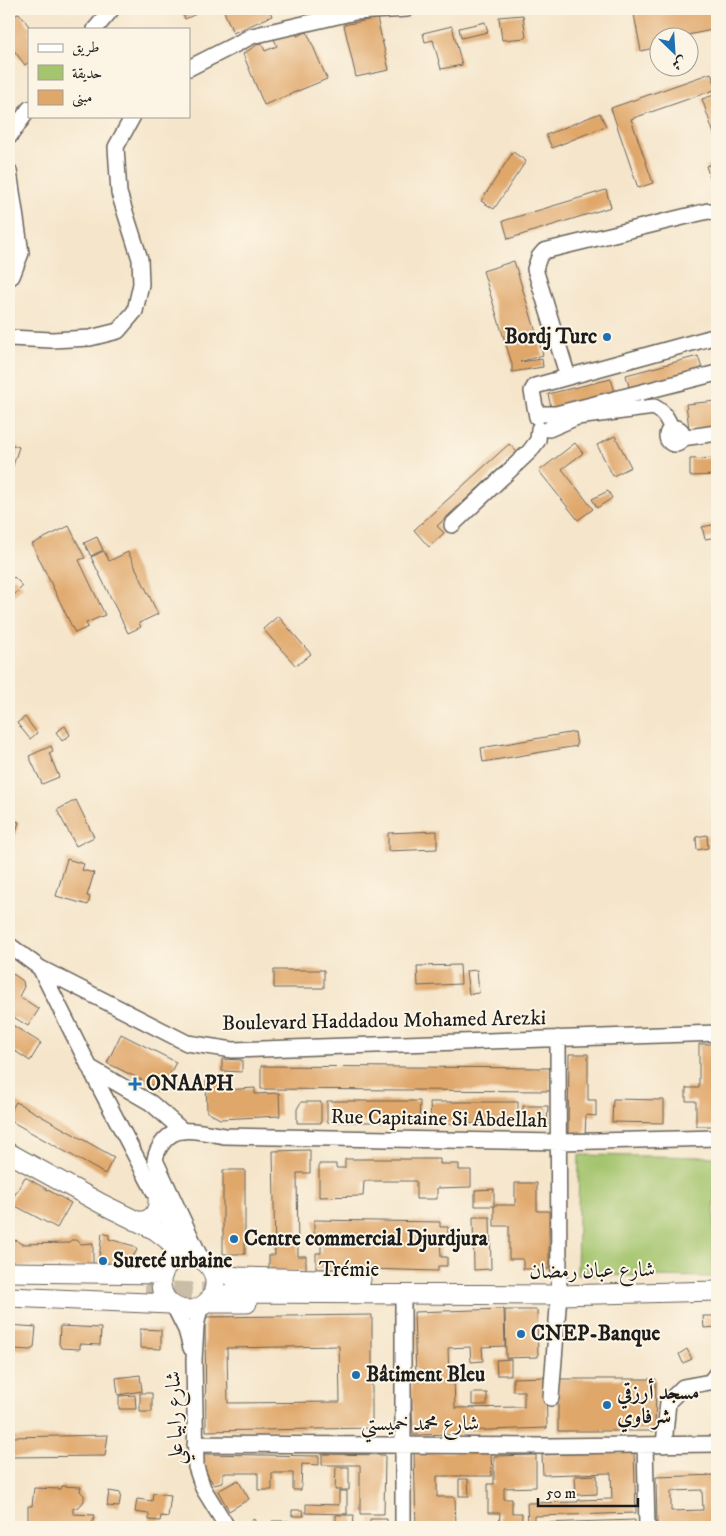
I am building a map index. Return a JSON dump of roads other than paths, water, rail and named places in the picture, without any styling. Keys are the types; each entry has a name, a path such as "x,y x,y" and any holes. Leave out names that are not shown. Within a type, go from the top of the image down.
{"main road":[{"path":"9,1153 162,1235 213,1272 216,1285 214,1292 204,1305"},
{"path":"135,1221 146,1221 155,1215 158,1199"},
{"path":"102,1204 155,1244 161,1256 163,1272 161,1287 172,1305"},
{"path":"163,1272 171,1262 194,1260 231,1276 239,1277 437,1283 467,1294"},
{"path":"9,1272 163,1272"},
{"path":"11,1295 145,1290"},
{"name":"شارع عبان رمضان","path":"467,1294 559,1295 717,1291"},
{"name":"Trémie","path":"230,1293 396,1292 467,1294"},
{"path":"11,1295 172,1305 187,1310 204,1305 432,1305 467,1294"}],"street":[{"path":"96,28 112,9"},
{"path":"190,67 252,36 355,12 407,9"},
{"path":"9,137 28,110"},
{"path":"9,338 52,340 90,338 118,331 134,311 141,284 140,258 119,193 116,147 132,118"},
{"path":"9,171 21,253 12,276 9,278"},
{"path":"568,377 535,269 539,257 544,251 708,211 717,212"},
{"path":"452,526 530,451 538,440 542,422 532,391 535,386 717,336"},
{"path":"542,422 556,414 717,373"},
{"path":"542,422 654,407 667,417 677,433 717,434"},
{"name":"Boulevard Haddadou Mohamed Arezki","path":"9,945 40,968 187,1043 233,1050 717,1033"},
{"path":"40,968 158,1199 194,1260"},
{"path":"552,1398 559,1295 558,1038"},
{"path":"89,1067 151,1103 182,1131 164,1141"},
{"path":"164,1113 169,1127 167,1136 156,1154 156,1164 194,1260"},
{"name":"Rue Capitaine Si Abdellah","path":"182,1131 225,1136 558,1142 717,1138"},
{"path":"403,1304 403,1527"},
{"path":"172,1305 186,1330 194,1360"},
{"path":"194,1360 196,1326 204,1305"},
{"name":"شارع رابيا علي","path":"194,1360 196,1467 203,1488 227,1527"},
{"path":"664,1445 668,1402 683,1387 710,1382 717,1373"},
{"name":"شارع محمد خميستي","path":"195,1444 645,1446 717,1444"},
{"path":"645,1446 647,1527"}],"tunnel":[{"path":"145,1290 230,1293"}],"place":[{"name":"Bordj Turc","path":"607,337"},
{"name":"ONAAPH","path":"135,1084"},
{"name":"Centre commercial Djurdjura","path":"234,1239"},
{"name":"Sureté urbaine","path":"103,1261"},
{"name":"CNEP-Banque","path":"521,1334"},
{"name":"Bâtiment Bleu","path":"356,1375"},
{"name":"مسجد أرزقي شرفاوي","path":"607,1405"}]}
